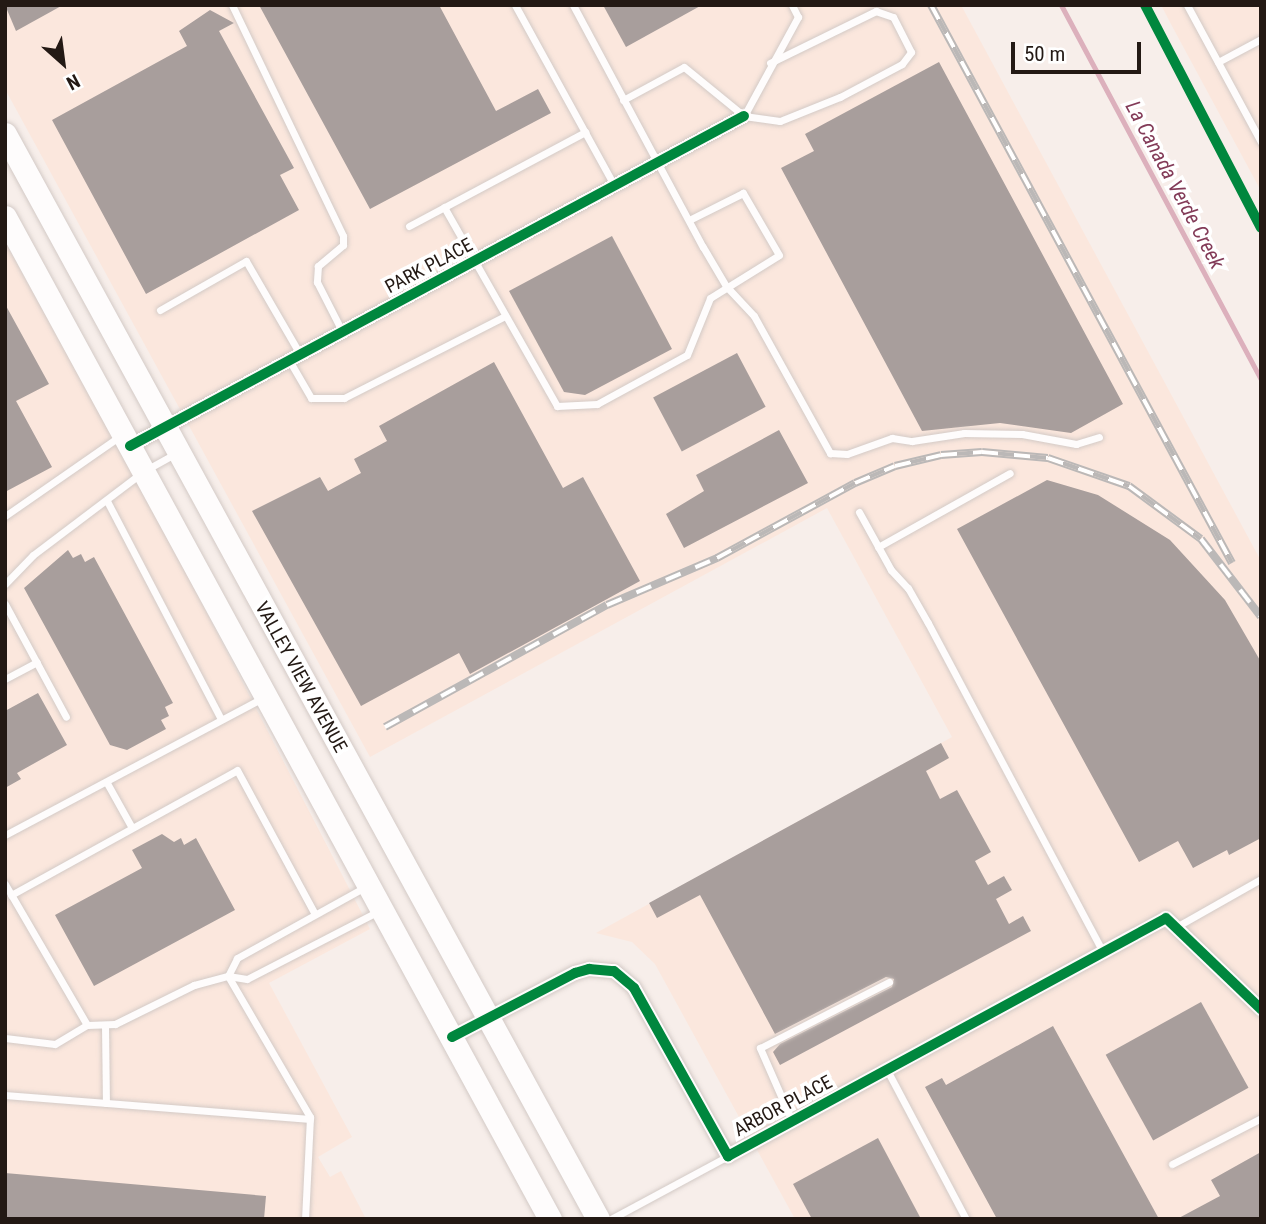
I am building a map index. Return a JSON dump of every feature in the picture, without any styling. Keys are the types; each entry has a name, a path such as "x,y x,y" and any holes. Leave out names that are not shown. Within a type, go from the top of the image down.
{"main road":[{"name":"VALLEY VIEW AVENUE","path":"6,137 598,1219"},
{"name":"VALLEY VIEW AVENUE","path":"8,230 144,471 550,1219"}],"street":[{"name":"PARK PLACE","path":"126,440 165,427 744,116"},
{"name":"ARBOR PLACE","path":"452,1037 582,970 605,969 622,976 634,988 728,1156 1103,952 1171,922"},
{"path":"1171,922 1261,1009"}],"lane":[{"path":"232,5 343,236 343,245 318,266 317,282 342,332"},
{"path":"515,5 614,186"},
{"path":"573,5 656,164 726,286 754,316 830,453 847,454 892,438 912,441 964,433 1022,434 1076,444 1099,437"},
{"path":"744,116 770,63 798,17 792,5"},
{"path":"1187,5 1261,142"},
{"path":"623,100 684,67 744,116 780,121 840,97 902,64 911,52 893,17 876,11 770,63"},
{"path":"1218,62 1261,39"},
{"path":"409,226 585,132"},
{"path":"444,207 557,406 597,404 687,355 710,298 779,255 743,193 689,220"},
{"path":"160,310 246,261 294,357 311,398 344,398 505,316"},
{"path":"5,516 126,440"},
{"path":"5,584 33,555 144,471 179,452"},
{"path":"878,547 1010,473"},
{"path":"107,501 221,719"},
{"path":"859,512 878,547 928,623 1103,952"},
{"path":"5,604 66,717"},
{"path":"5,679 37,662"},
{"path":"5,835 266,696"},
{"path":"11,895 237,770 315,914"},
{"path":"107,783 132,828"},
{"path":"1171,922 1261,879"},
{"path":"5,884 87,1025"},
{"path":"228,976 237,958 369,885"},
{"path":"5,1038 55,1045 87,1025 115,1024 194,985 228,976 247,979 382,909"},
{"path":"228,976 310,1119 305,1219"},
{"path":"792,1121 760,1048 889,982"},
{"path":"104,1025 106,1103"},
{"path":"887,1070 966,1219"},
{"path":"5,1095 310,1119"},
{"path":"1172,1164 1261,1118"},
{"path":"611,1219 728,1156"}],"shaded area":[{"path":"5,5 961,5 1261,561 1261,1219 795,1219 655,964 632,942 596,933 952,737 827,508 370,757 5,89"},
{"path":"1161,5 1261,5 1261,191 1172,26"},
{"path":"5,242 167,536 370,929 269,983 352,1137 318,1157 330,1177 341,1171 366,1219 5,1219"}],"building":[{"path":"5,5 63,5 16,31"},
{"path":"259,5 439,5 496,111 538,89 551,113 370,209"},
{"path":"603,5 702,5 626,47"},
{"path":"210,10 234,23 219,31 294,168 280,175 299,210 146,294 52,120 187,46 179,31"},
{"path":"939,62 1123,404 1071,433 1000,423 922,431 781,168 814,151 805,134"},
{"path":"612,236 672,349 585,395 564,392 509,291"},
{"path":"5,304 49,384 16,401 52,467 5,492"},
{"path":"737,353 766,407 682,451 653,398"},
{"path":"494,362 563,488 583,477 640,581 470,674 459,653 361,706 252,511 320,477 328,491 361,473 354,459 387,441 379,426"},
{"path":"779,430 808,483 684,548 666,514 704,491 696,475"},
{"path":"1047,480 1098,495 1170,540 1225,600 1261,662 1261,838 1229,855 1227,850 1193,868 1178,841 1139,862 957,529"},
{"path":"68,550 73,558 81,554 85,562 94,557 173,703 165,707 169,716 161,720 166,729 127,750 110,745 24,588"},
{"path":"38,693 67,745 17,773 21,779 5,788 5,711"},
{"path":"941,743 949,758 926,771 940,799 957,790 991,852 975,861 988,885 1004,876 1012,890 996,899 1009,924 1023,916 1031,931 780,1065 773,1052 780,1044 892,987 894,979 886,977 775,1034 700,895 657,918 649,903"},
{"path":"162,834 174,842 181,838 184,845 196,838 235,910 94,986 55,915 142,868 132,850"},
{"path":"1201,1002 1249,1088 1153,1141 1106,1055"},
{"path":"1053,1026 1159,1219 997,1219 925,1087 942,1078 946,1085"},
{"path":"878,1138 921,1219 812,1219 793,1184"},
{"path":"1261,1152 1261,1219 1177,1219 1220,1196 1211,1180"},
{"path":"5,1173 266,1196 264,1219 5,1219"}],"waterway":[{"name":"La Canada Verde Creek","path":"1061,5 1261,380"}],"railway":[{"path":"931,5 1232,563"},
{"path":"385,727 607,605 717,558 855,483 895,466 941,455 982,452 1048,458 1129,486 1201,539 1261,617"}],"cycle path":[{"path":"1145,5 1261,228"},
{"path":"130,446 744,116"},
{"path":"452,1037 575,973 589,969 614,971 634,988 728,1156 1166,918 1261,1009"}]}
